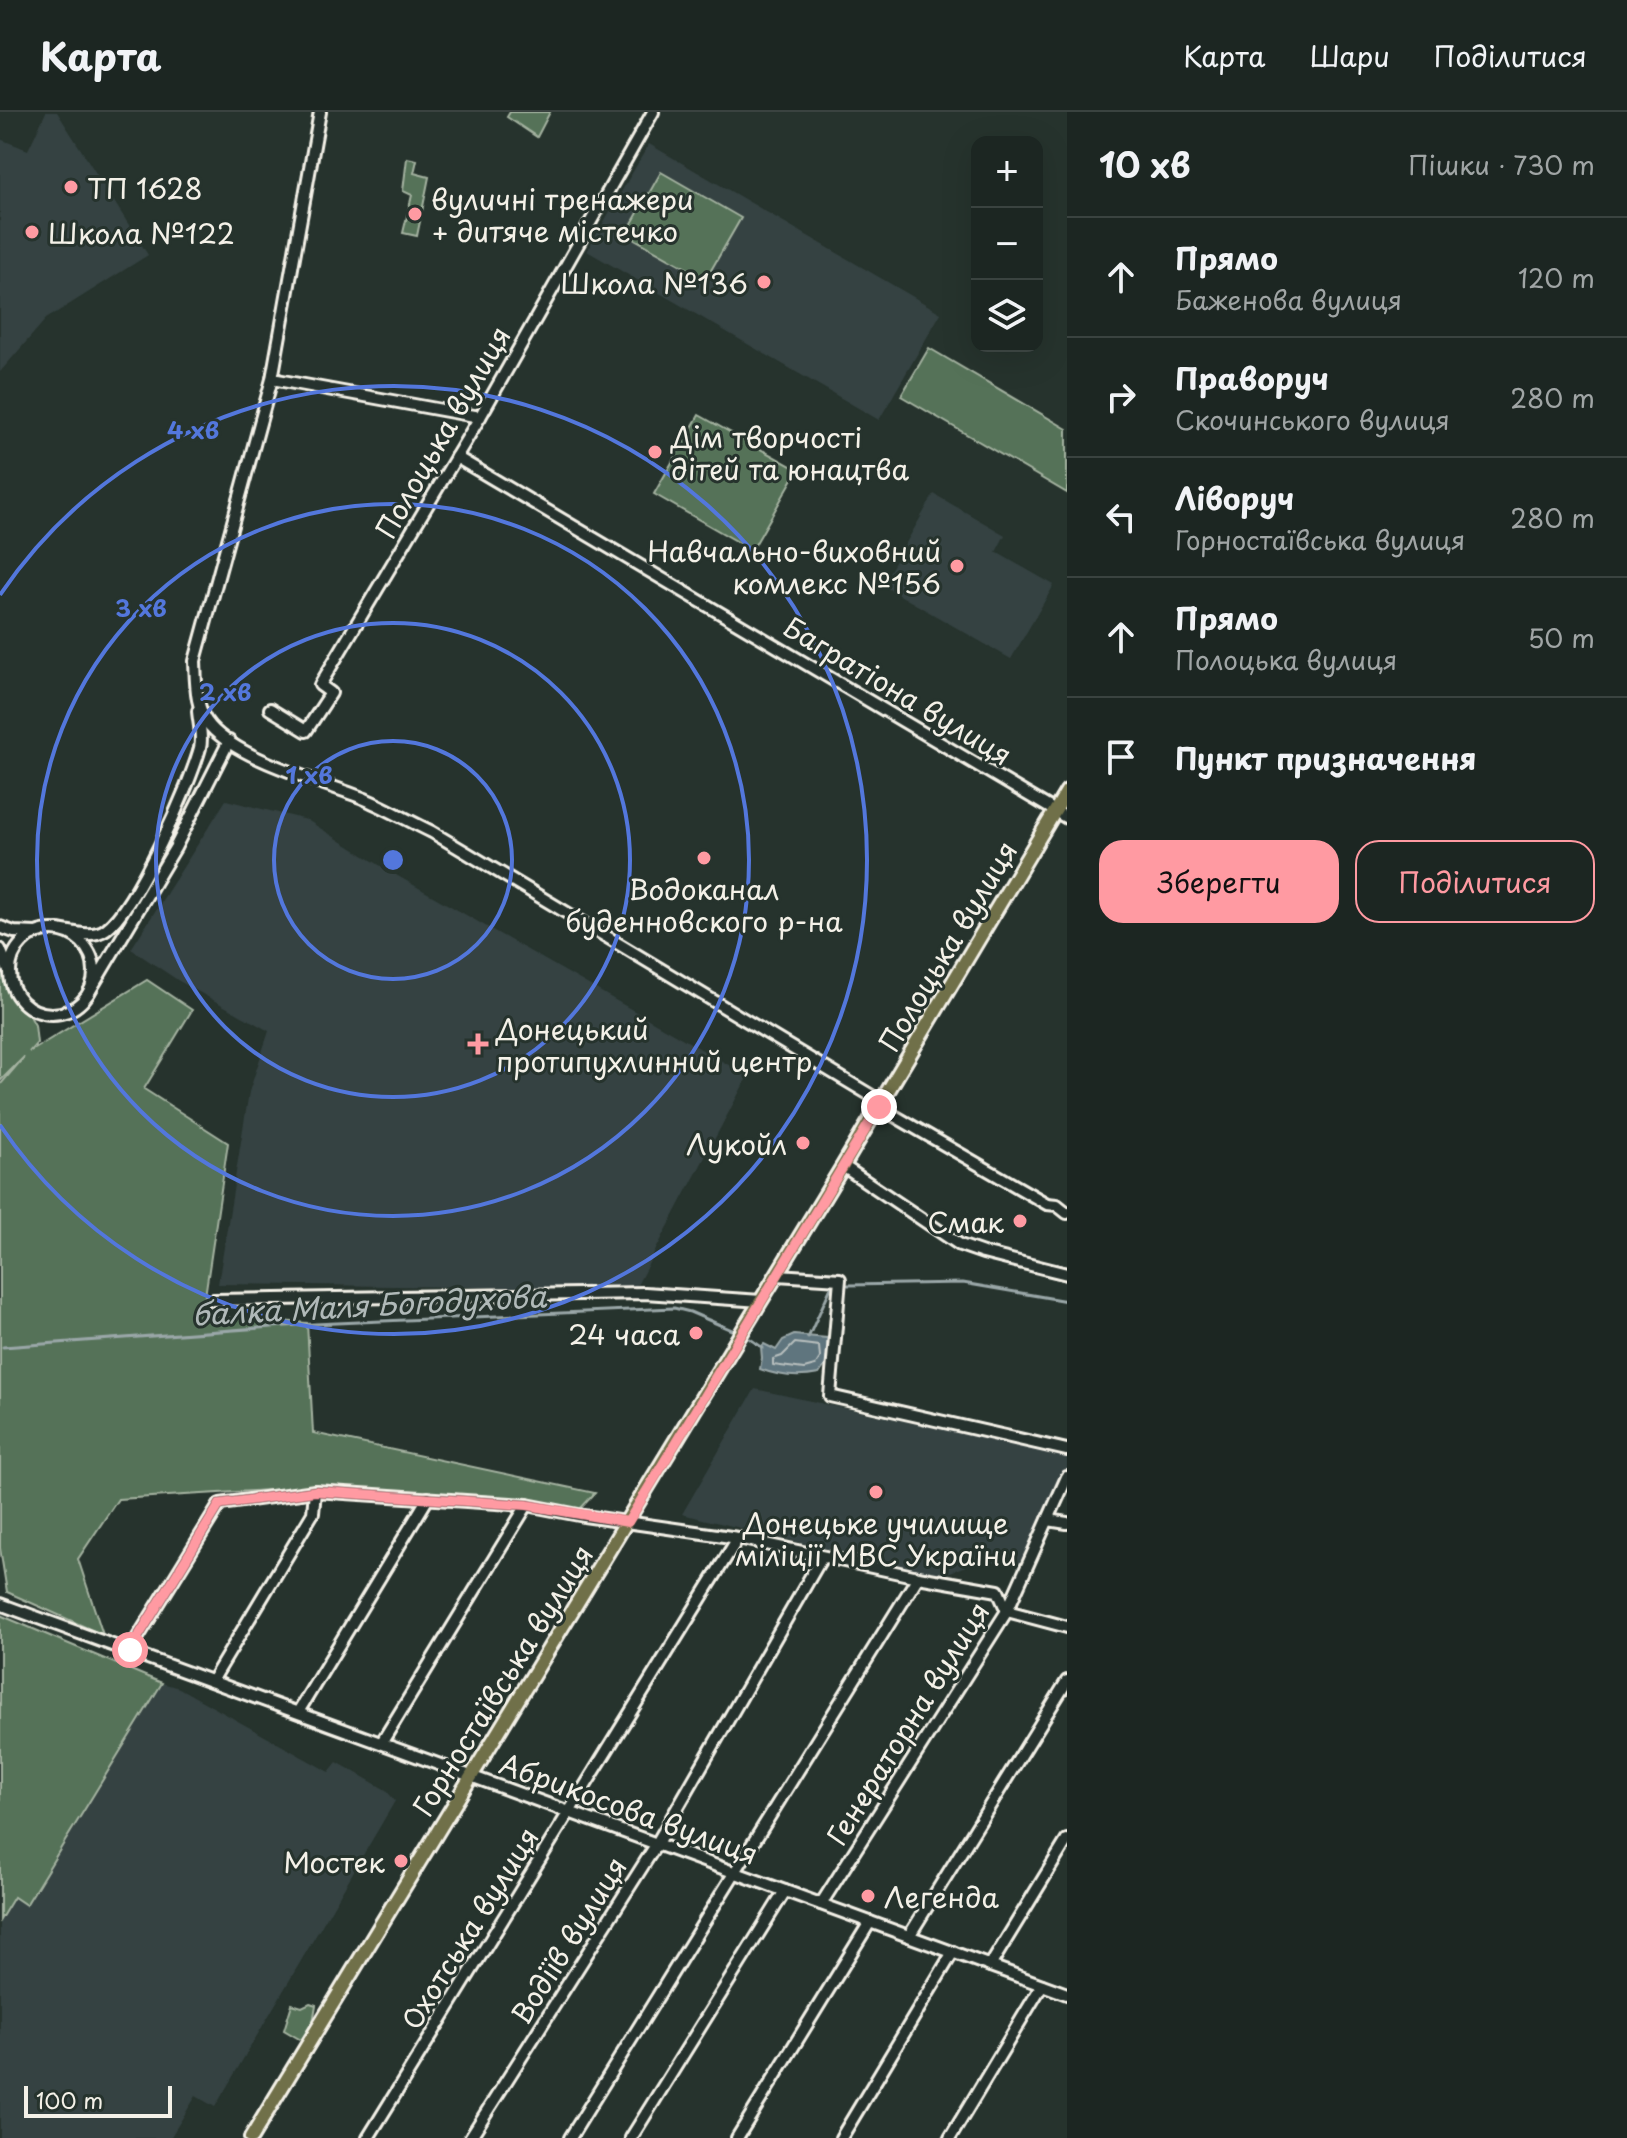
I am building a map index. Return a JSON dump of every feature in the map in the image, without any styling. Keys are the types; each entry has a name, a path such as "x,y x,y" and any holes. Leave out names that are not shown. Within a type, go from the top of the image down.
{"main road":[{"name":"Полоцька вулиця","path":"843,1166 1067,791"},
{"name":"Горностаївська вулиця","path":"251,2138 843,1166"}],"street":[{"path":"0,927 24,934 58,930 94,935 107,928 122,911 180,804 202,744 195,661 272,379 320,112"},
{"name":"Полоцька вулиця","path":"270,709 306,731 331,693 320,685 480,417 653,112"},
{"path":"272,379 480,417"},
{"name":"Багратіона вулиця","path":"456,457 1067,818"},
{"path":"197,697 208,725 229,741 432,832 880,1104 1067,1213"},
{"path":"0,949 15,993 24,1004 37,1012 51,1014 65,1012 78,1005 88,994 175,848 229,741"},
{"path":"58,930 71,934 90,953 93,981 88,994"},
{"path":"10,974 13,954 21,943 38,933"},
{"path":"843,1166 960,1245 1067,1274"},
{"path":"777,1275 840,1279 830,1396 1067,1450"},
{"path":"213,1300 645,1293 761,1301"},
{"name":"Генераторна вулиця","path":"821,1904 1007,1611 1067,1477"},
{"path":"212,1681 313,1513 315,1491"},
{"path":"130,1650 220,1504 315,1491 527,1505 738,1538 998,1591 1007,1611 1067,1627"},
{"path":"298,1712 428,1498"},
{"path":"382,1742 527,1505"},
{"path":"1048,1520 1067,1523"},
{"name":"Охотська вулиця","path":"368,2138 738,1538"},
{"name":"Водіїв вулиця","path":"470,2138 656,1845 822,1557"},
{"path":"570,2138 918,1577"},
{"name":"Абрикосова вулиця","path":"0,1604 1067,1994"},
{"path":"909,1936 1067,1681"},
{"path":"990,1966 1067,1840"},
{"path":"631,2138 785,1891"},
{"path":"737,2138 870,1922"},
{"path":"841,2138 953,1952"},
{"path":"950,2138 1042,1985"}],"shaded area":[{"path":"46,112 57,112 148,255 46,319 0,372 0,139 28,150"},
{"name":"Школа №136","path":"649,144 941,313 879,420 587,251"},
{"name":"Навчально-виховний комлекс №156","path":"934,494 1005,535 996,552 1054,585 1011,659 882,585"},
{"name":"Донецький протипухлинний центр","path":"226,800 307,820 389,871 748,1076 635,1289 218,1284 249,1092 269,1031 179,981 131,949"},
{"name":"Донецьке училище міліції МВС України","path":"755,1389 1067,1456 1067,1471 1019,1567 981,1560 940,1576 682,1514"},
{"path":"162,1683 179,1688 329,1772 337,1762 386,1790 395,1801 215,2107 196,2096 170,2138 0,2138 0,1920 15,1897 26,1904"}],"green space":[{"path":"510,112 550,112 537,137 507,117"},
{"name":"вуличні тренажери + дитяче містечко","path":"407,158 417,160 414,173 429,177 417,236 403,233 412,195 403,191"},
{"path":"661,172 741,218 706,279 626,234"},
{"path":"929,348 1067,429 1067,493 901,396"},
{"path":"699,415 798,470 752,550 654,494"},
{"path":"0,962 35,1025 37,1043 29,1052 147,980 192,1010 144,1089 228,1143 202,1316 307,1323 313,1433 595,1493 580,1509 318,1487 118,1499 78,1559 103,1635 7,1592 0,1548 0,1085 24,1057 0,1081"},
{"path":"0,1615 162,1683 26,1905 14,1897 0,1920"},
{"path":"310,2003 316,2005 312,2028 301,2040 284,2030 292,2004 302,2007"}],"water":[{"path":"794,1335 827,1338 828,1361 819,1374 789,1376 760,1369 761,1347 764,1344 776,1350 783,1340"}],"waterway":[{"name":"балка Маля Богодухова","path":"848,1285 963,1283 1067,1301"},
{"name":"балка Маля Богодухова","path":"808,1338 832,1285"},
{"name":"балка Маля Богодухова","path":"3,1347 314,1324 674,1308 734,1331"},
{"name":"балка Маля Богодухова","path":"750,1339 763,1348"}],"place":[{"name":"ТП 1628","path":"71,187"},
{"name":"вуличні тренажери + дитяче містечко","path":"415,214"},
{"name":"Школа №122","path":"32,232"},
{"name":"Школа №136","path":"764,282"},
{"name":"Дім творчості дітей та юнацтва","path":"655,452"},
{"name":"Навчально-виховний комлекс №156","path":"957,566"},
{"name":"Водоканал буденновского р-на","path":"704,858"},
{"name":"Донецький протипухлинний центр","path":"478,1044"},
{"name":"Лукойл","path":"803,1143"},
{"name":"Смак","path":"1020,1221"},
{"name":"24 часа","path":"696,1333"},
{"name":"Донецьке училище міліції МВС України","path":"876,1492"},
{"name":"Мостек","path":"401,1861"},
{"name":"Легенда","path":"868,1896"}],"route":[{"path":"130,1650 220,1504 315,1491 527,1505 628,1522 879,1107"}]}
